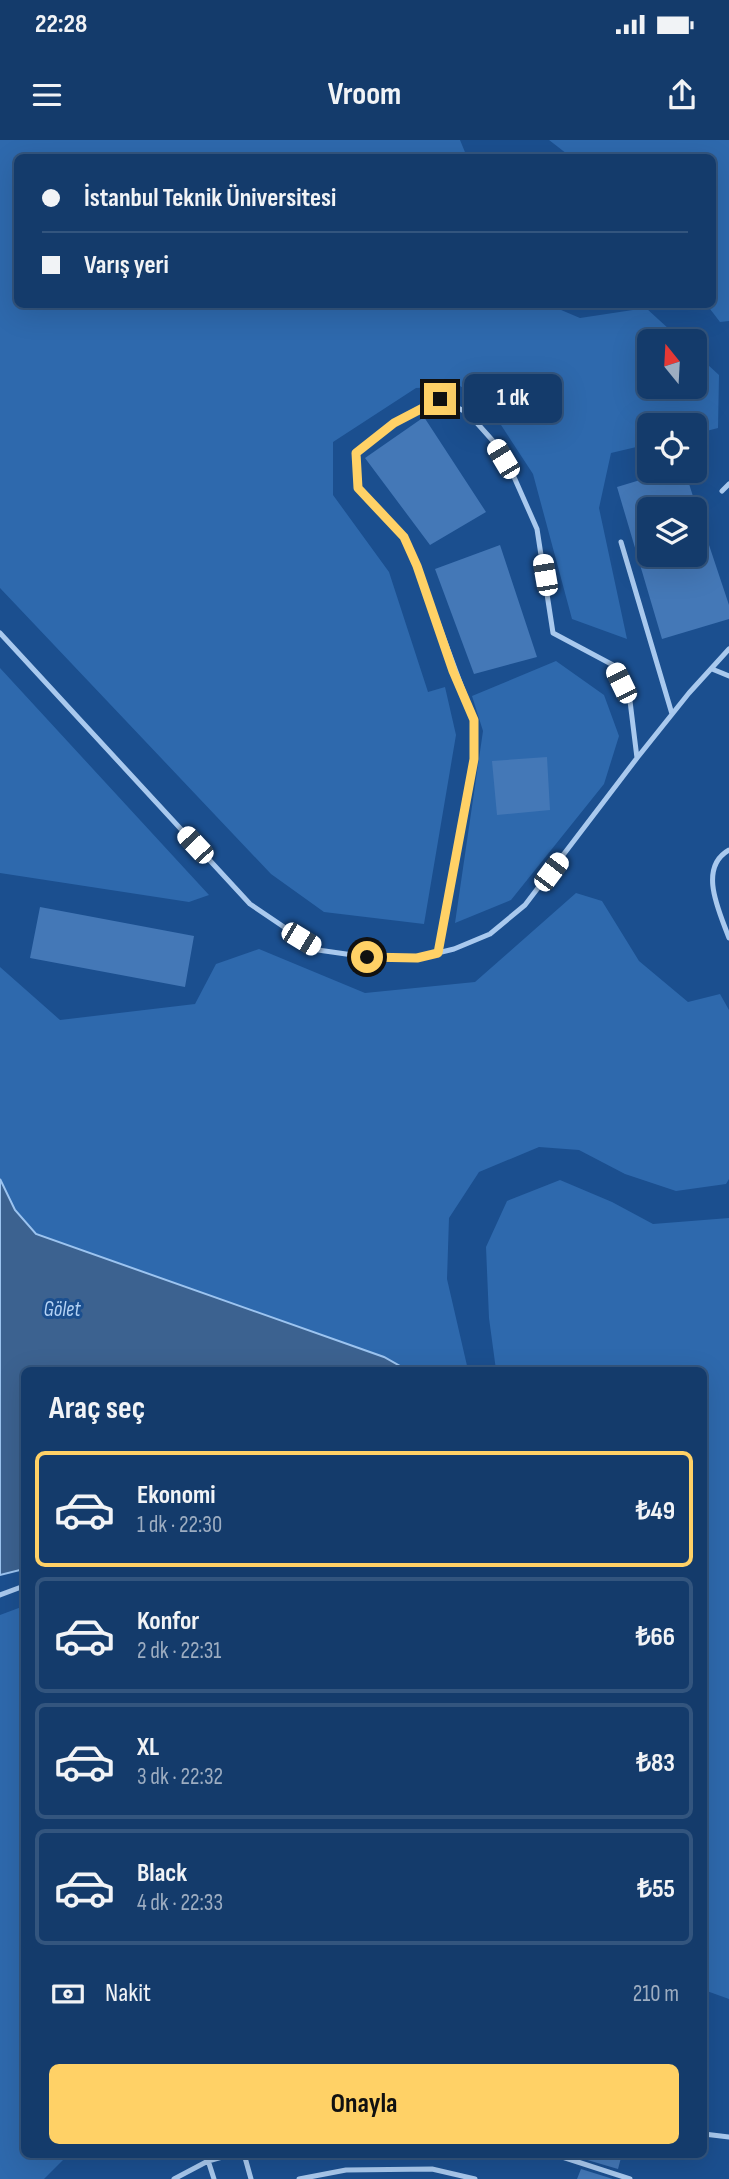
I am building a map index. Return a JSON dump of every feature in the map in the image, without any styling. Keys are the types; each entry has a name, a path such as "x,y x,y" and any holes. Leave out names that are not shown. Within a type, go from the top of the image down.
{"lane":[{"path":"438,953 474,759 474,720 453,671 417,566 404,537 358,488 356,453 394,423 440,399 468,413 493,442 514,477 537,529 553,633 613,665 630,701 637,758"},
{"path":"722,491 729,484"},
{"path":"621,542 672,714"},
{"path":"0,633 250,904 283,929 318,950 367,957 417,958 438,953 490,934 525,905 672,714 729,649"},
{"path":"712,669 729,676"},
{"path":"729,850 722,854 713,870 714,897 729,938"},
{"path":"0,1595 21,1587"},
{"path":"707,2134 729,2137"},
{"path":"174,2179 207,2158 214,2179"},
{"path":"245,2158 251,2179"},
{"path":"565,2158 630,2179"},
{"path":"299,2179 346,2170 420,2169 432,2169 475,2179"}],"shaded area":[{"path":"0,140 460,140 466,154 14,154 14,308 556,308 580,318 646,308 669,329 637,329 637,399 707,399 707,364 719,375 718,428 707,431 707,413 637,413 637,447 611,453 599,508 627,639 572,619 533,474 486,402 460,386 416,388 333,442 333,495 389,572 428,692 445,687 456,735 424,924 324,912 271,874 0,588"},
{"path":"549,140 729,140 729,321 720,322 709,308 716,308 716,154 567,154"},
{"path":"556,661 604,695 619,736 604,784 511,900 455,923 483,731 472,696"},
{"path":"0,668 209,895 189,902 0,873"},
{"path":"576,893 602,901 639,961 688,1002 720,994 729,1010 729,1179 726,1184 676,1191 625,1174 579,1150 539,1147 479,1172 449,1218 447,1279 467,1367 402,1367 384,1357 36,1234 15,1210 0,1179 0,967 60,1020 195,1004 216,964 259,949 365,993 475,982"},
{"path":"560,1180 612,1202 653,1224 729,1218 729,1999 707,1991 707,1367 496,1367 489,1318 486,1247 507,1201"},
{"path":"21,1607 21,2158 65,2158 44,2179 0,2179 0,1615"}],"water":[{"name":"Gölet","path":"0,1179 15,1210 36,1234 384,1357 402,1367 21,1367 21,1570 0,1575"}],"building":[{"path":"424,417 486,512 430,545 365,458"},
{"path":"637,481 689,483 693,497 637,497 637,555 617,487"},
{"path":"707,539 729,605 729,619 662,639 641,567 707,567"},
{"path":"500,545 537,657 474,674 435,569"},
{"path":"547,757 550,810 497,815 492,761"},
{"path":"40,907 194,936 185,987 30,958"},
{"path":"584,2158 621,2158 618,2169"},
{"path":"581,2169 613,2179 577,2179"}],"route":[{"path":"367,957 417,958 438,953 474,759 474,720 453,671 417,566 404,537 358,488 356,453 394,423 440,399"}]}
